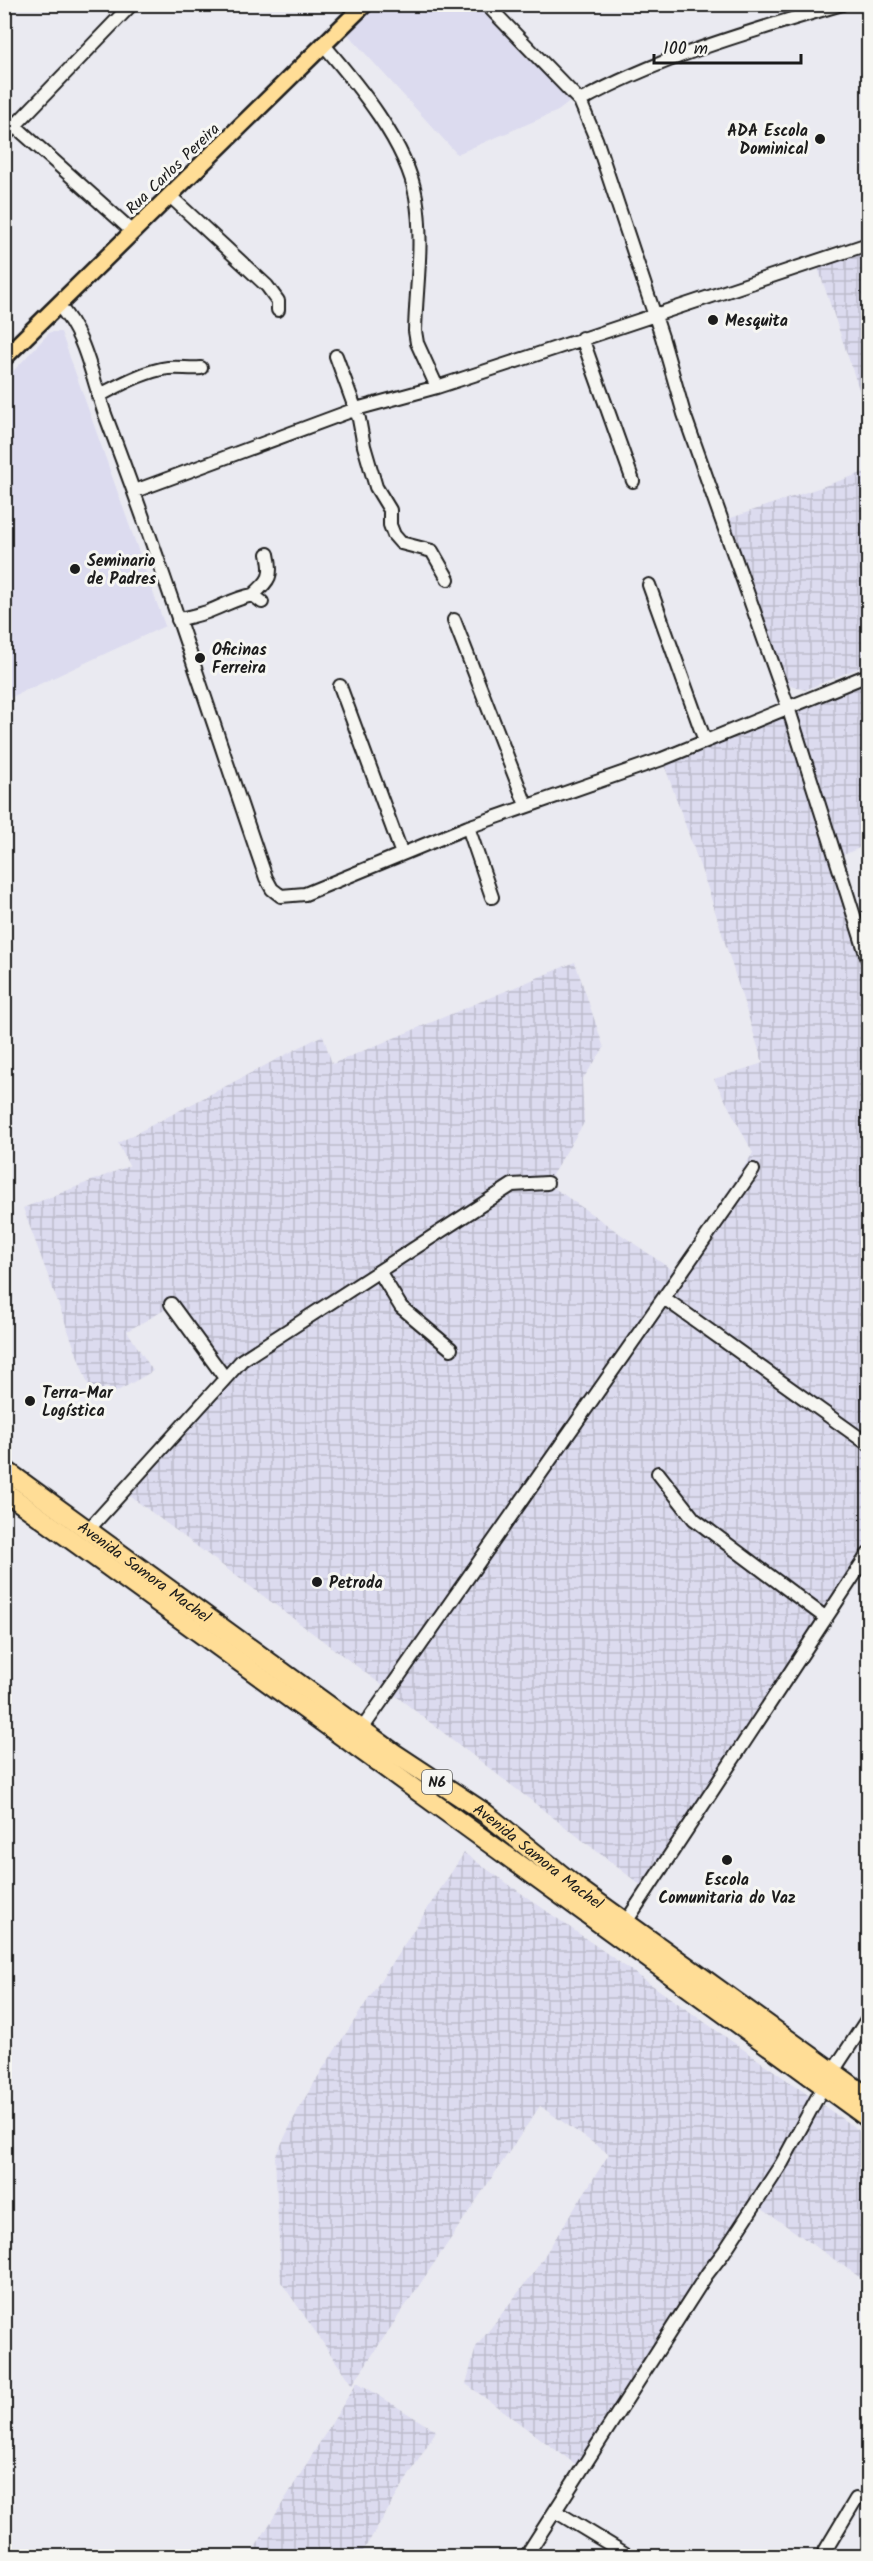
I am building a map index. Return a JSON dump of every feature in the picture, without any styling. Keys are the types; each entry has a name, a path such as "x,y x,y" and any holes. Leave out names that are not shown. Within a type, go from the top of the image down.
{"highway":[{"name":"Avenida Samora Machel","path":"4,1469 362,1729 484,1813 578,1888 626,1922 829,2078 868,2118"},
{"name":"Avenida Samora Machel","path":"4,1491 829,2078 868,2097"}],"main road":[{"name":"Rua Carlos Pereira","path":"4,358 365,4"}],"street":[{"path":"4,137 132,4"},
{"path":"486,4 580,101 596,139 654,314 684,414 788,707 868,960"},
{"path":"580,101 623,78 681,56 842,4"},
{"path":"323,44 379,114 409,173 416,195 420,255 415,331 417,343 437,387"},
{"path":"4,116 132,231"},
{"path":"170,196 267,286 278,301 278,310"},
{"path":"135,491 356,409 437,387 868,244"},
{"path":"58,305 78,331 98,396 135,491 262,867 272,889 281,896 305,894 526,805 662,759 868,675"},
{"path":"582,338 633,481"},
{"path":"336,356 356,409 376,487 390,510 390,525 394,535 401,543 432,551 448,579"},
{"path":"98,396 135,378 169,368 201,369"},
{"path":"178,620 208,611 230,600 257,598 270,578 272,570 268,554"},
{"path":"649,585 705,741"},
{"path":"454,620 526,805"},
{"path":"340,686 402,854"},
{"path":"468,827 492,897"},
{"path":"362,1729 753,1170"},
{"path":"88,1530 242,1360 512,1185 547,1183"},
{"path":"379,1271 401,1307 452,1349"},
{"path":"664,1298 868,1444"},
{"path":"171,1304 225,1377"},
{"path":"658,1473 694,1519 826,1618"},
{"path":"626,1922 868,1554"},
{"path":"526,2556 706,2274 724,2252 782,2163 829,2078 868,2018"},
{"path":"822,2556 856,2499"},
{"path":"555,2511 629,2556"}],"shaded area":[{"path":"369,5 479,5 572,100 558,111 457,154 343,29"},
{"path":"868,239 868,416 814,256"},
{"name":"Seminario de Padres","path":"50,332 61,332 165,626 5,700 5,380"},
{"path":"868,471 868,664 805,690 787,685 728,519"},
{"path":"868,681 868,844 839,857 868,939 868,1572 857,1565 643,1887 383,1686 130,1496 229,1380 177,1303 127,1331 153,1371 114,1393 106,1387 93,1398 23,1208 129,1166 118,1143 323,1035 332,1064 575,962 604,1048 582,1080 584,1123 547,1183 675,1272 753,1153 714,1079 763,1063 708,889 664,764"},
{"path":"464,1853 868,2137 868,2283 752,2202 582,2469 466,2384 476,2347 534,2272 609,2154 540,2106 352,2385 281,2282 275,2157 300,2106 324,2067"},
{"path":"357,2382 436,2431 360,2556 250,2556"}],"place":[{"name":"ADA Escola Dominical","path":"820,139"},
{"name":"Mesquita","path":"713,320"},
{"name":"Seminario de Padres","path":"75,569"},
{"name":"Oficinas Ferreira","path":"200,658"},
{"name":"Terra-Mar Logística","path":"30,1401"},
{"name":"Petroda","path":"317,1582"},
{"name":"Escola Comunitaria do Vaz","path":"727,1860"}]}
